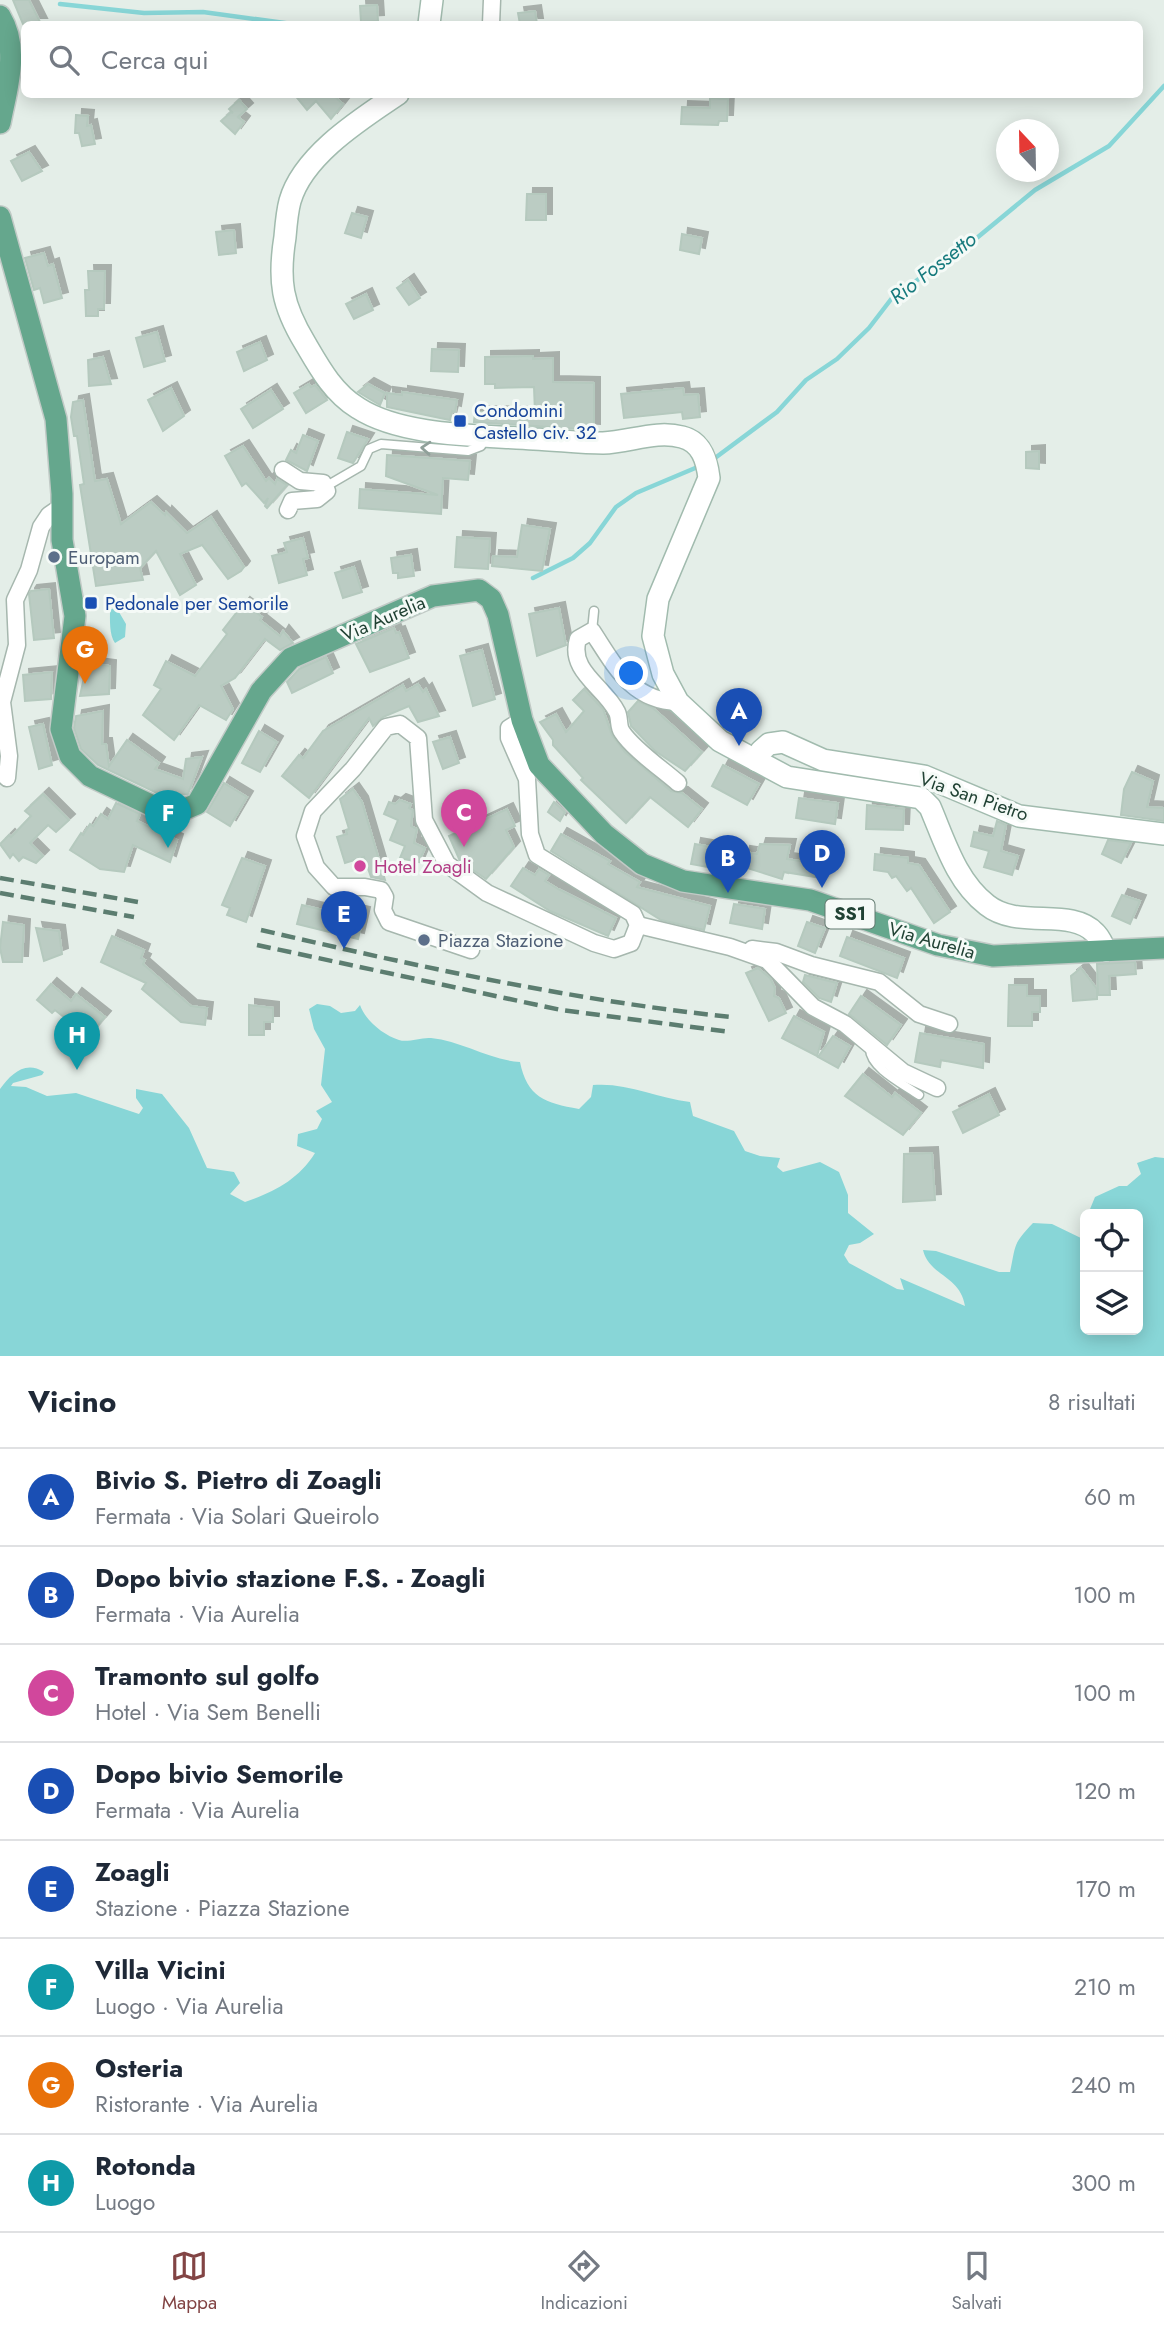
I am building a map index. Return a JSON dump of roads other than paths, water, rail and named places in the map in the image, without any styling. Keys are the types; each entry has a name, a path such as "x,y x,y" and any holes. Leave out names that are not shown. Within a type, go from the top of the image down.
{"main road":[{"path":"0,16 8,29 12,64 0,122"},
{"name":"Via Aurelia","path":"0,217 56,419 62,540 75,616 61,729 70,756 90,776 159,809 185,809 197,804 261,691 291,658 451,592 479,590 491,599 498,615 522,720 539,765 604,834 642,864 683,881 810,900 938,945 993,957 1164,948"}],"street":[{"path":"429,21 432,0"},
{"path":"491,21 492,0"},
{"path":"392,98 359,120 312,163 291,198 282,256 281,289 292,322 328,382 357,408 389,422 487,436 605,443 659,435 672,436 684,438 697,446 708,467 658,599 653,636 663,674 678,702 720,741 786,777 921,798 930,807 963,882 988,907 1014,918 1080,922 1096,933 1107,951"},
{"path":"283,470 300,481 323,483 327,491 317,499 292,501 288,510"},
{"path":"7,778 9,756 2,702 18,645 15,600 29,570 41,527 49,514 62,506"},
{"path":"678,702 659,702 627,682 592,631 578,639 576,644 584,671 618,714 621,731 678,783"},
{"path":"471,950 388,922 383,911 385,897 381,890 334,887 316,867 305,836 313,811 353,769 386,727 400,724 418,738 424,820 447,864 487,893 594,943 614,949 631,943 638,925 633,914 537,855 530,834 527,779 509,738 509,728 522,720"},
{"name":"Via San Pietro","path":"757,761 761,751 769,744 783,742 823,760 925,776 1019,816 1164,834"},
{"path":"638,925 734,949 766,960 813,1007 830,1014 903,1072 937,1088"},
{"path":"734,949 776,952 811,965 879,982 919,1014 949,1024"}],"lane":[{"path":"325,487 361,466 369,449 381,444 468,451 481,446 487,436"},
{"path":"592,631 594,611"},
{"path":"872,1046 869,1052 886,1072 919,1095"}],"water":[{"path":"116,607 126,624 125,637 115,643 111,631 110,610"},
{"path":"317,1004 330,1006 341,1013 355,1011 360,1005 375,1026 399,1040 442,1040 497,1058 520,1062 527,1083 533,1091 556,1104 579,1109 591,1097 593,1085 629,1088 690,1102 693,1116 734,1131 745,1151 780,1158 777,1167 783,1172 820,1162 839,1172 848,1195 848,1213 874,1234 860,1243 849,1245 844,1255 849,1263 897,1289 904,1290 900,1278 965,1306 957,1288 931,1265 923,1250 936,1251 999,1272 1010,1272 1016,1246 1026,1230 1033,1223 1052,1224 1080,1238 1080,1335 1143,1335 1143,1209 1090,1209 1095,1197 1119,1186 1127,1186 1141,1174 1137,1163 1155,1157 1164,1158 1164,1356 0,1356 0,1089 9,1078 19,1070 31,1067 44,1072 11,1086 26,1087 47,1096 76,1093 139,1114 143,1108 136,1098 136,1089 162,1094 189,1128 207,1168 234,1172 240,1183 230,1194 245,1202 266,1194 301,1171 315,1153 297,1146 298,1134 317,1129 322,1119 316,1111 332,1102 321,1085 325,1049 314,1029 309,1009"}],"waterway":[{"path":"60,4 144,13 203,12 270,21"},
{"name":"Rio Fossetto","path":"711,461 777,412 806,380 837,359 869,328 892,298 978,237 1035,190 1109,146 1164,86"},
{"name":"Rio Fossetto","path":"533,578 573,558 590,543 616,507 636,493 700,466"}],"railway":[{"path":"0,878 138,902"},
{"path":"0,893 134,917"},
{"path":"261,930 494,981 611,1001 730,1017"},
{"path":"257,945 561,1010 730,1032"}],"place":[{"name":"Condomini Castello civ. 32","path":"460,421"},
{"name":"Europam","path":"54,557"},
{"name":"Pedonale per Semorile","path":"91,603"},
{"name":"Osteria","path":"85,684"},
{"name":"Bivio S. Pietro di Zoagli","path":"739,746"},
{"name":"Tramonto sul golfo","path":"464,847"},
{"name":"Villa Vicini","path":"168,848"},
{"name":"Hotel Zoagli","path":"360,866"},
{"name":"Dopo bivio Semorile","path":"822,888"},
{"name":"Dopo bivio stazione F.S. - Zoagli","path":"728,893"},
{"name":"Piazza Stazione","path":"424,940"},
{"name":"Zoagli","path":"344,949"},
{"name":"Rotonda","path":"77,1070"}]}
